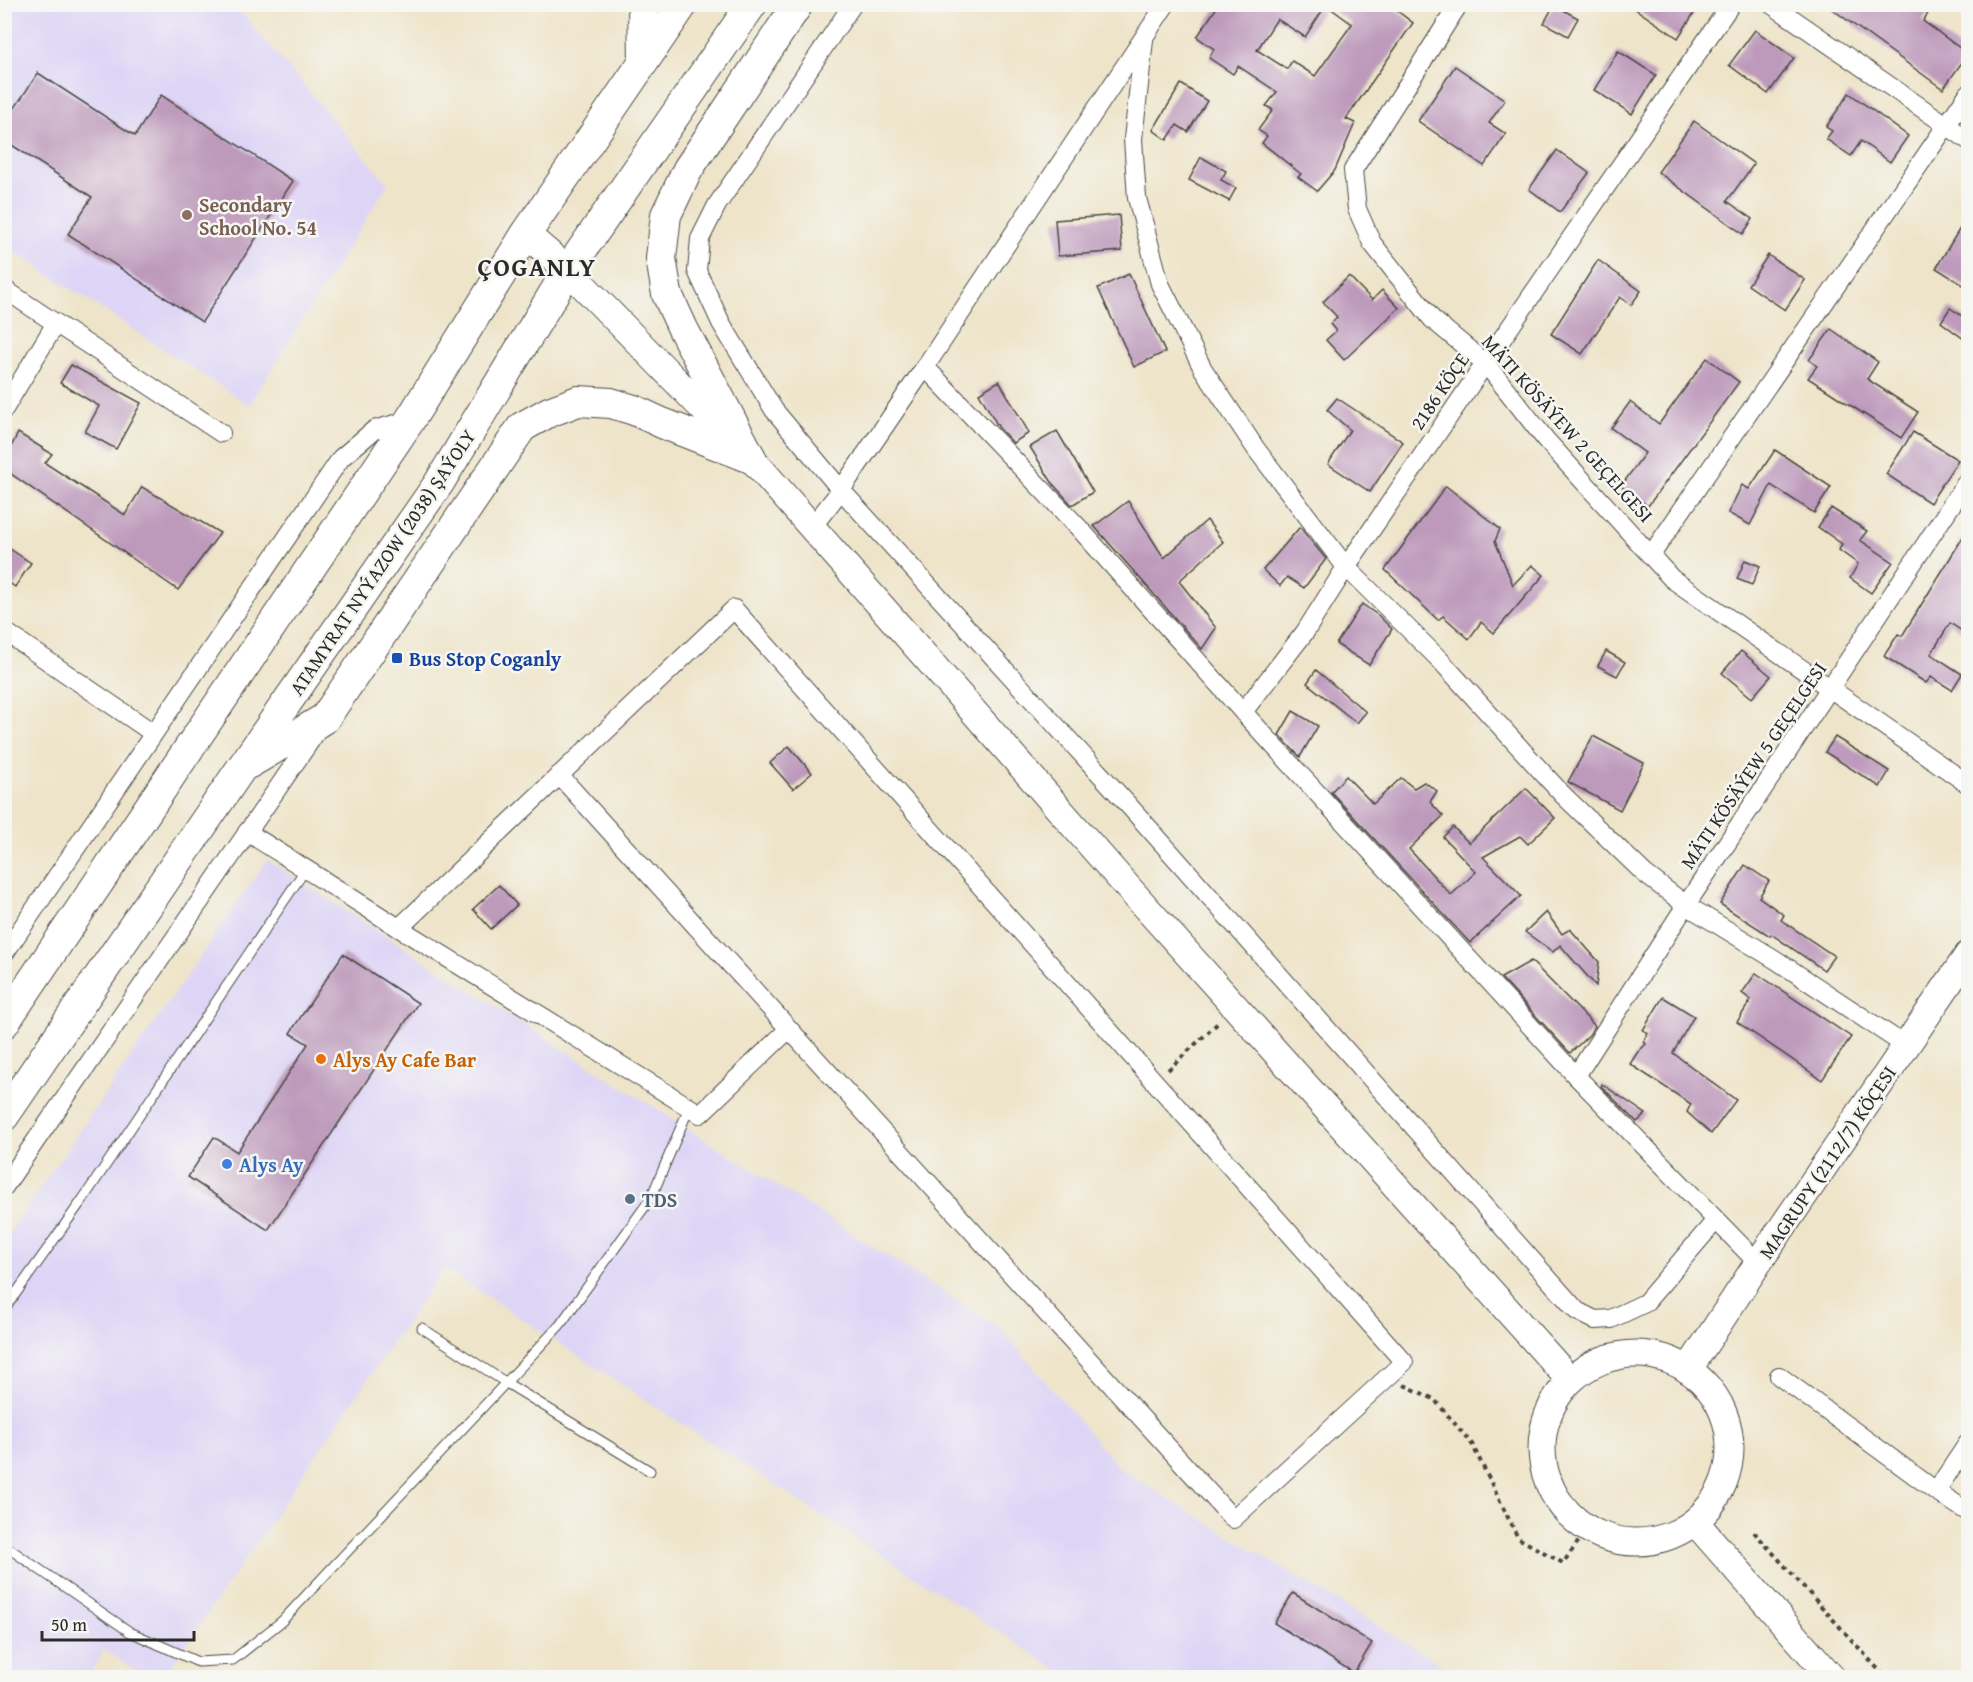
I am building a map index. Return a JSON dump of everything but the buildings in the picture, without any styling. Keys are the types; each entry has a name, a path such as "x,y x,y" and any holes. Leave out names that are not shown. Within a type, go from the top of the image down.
{"main road":[{"path":"643,4 644,61"},
{"path":"4,1023 410,420 526,234 683,4"},
{"name":"ATAMYRAT NYÝAZOW (2038) ŞAÝOLY","path":"4,1116 439,483 568,270 752,4"},
{"path":"751,458 682,329 667,294 661,258 666,214 688,169 798,4"},
{"path":"671,121 759,63"},
{"path":"240,770 325,718 522,427 549,412 578,401 611,403 634,410 751,458"},
{"path":"431,562 439,483"}],"street":[{"path":"854,4 717,205 700,239 697,271 721,323 774,410 841,490 1131,808 1577,1311 1595,1320 1611,1319 1645,1303 1716,1220"},
{"path":"812,527 841,490 925,367 1166,4"},
{"name":"MÄTI KÖSÄÝEW 2 GEÇELGESI","path":"1459,4 1353,170 1357,209 1372,243 1432,318 1485,363 1546,441 1672,579 1968,784"},
{"name":"2186 KÖÇE","path":"1243,712 1305,632 1346,567 1731,4"},
{"path":"1771,4 1968,140"},
{"path":"1145,36 1133,139 1137,198 1160,284 1203,369 1256,449 1346,567 1440,660 1570,802 1645,874 1686,905 1776,960 1906,1046"},
{"path":"1651,555 1968,94"},
{"path":"526,234 568,270 751,458 1124,883 1570,1380"},
{"path":"4,289 220,433"},
{"path":"4,409 56,323"},
{"path":"925,367 1079,528 1243,712 1576,1076 1758,1263"},
{"path":"4,954 341,458 374,430 410,420"},
{"name":"MÄTI KÖSÄÝEW 5 GEÇELGESI","path":"1576,1076 1686,905 1968,480"},
{"path":"399,928 734,609 1404,1362 1233,1519 559,776"},
{"path":"4,631 153,733"},
{"path":"4,1187 325,718"},
{"path":"247,832 700,1114 789,1029"},
{"name":"MAGRUPY (2112/7) KÖÇESI","path":"1688,1370 1758,1263 1968,955"},
{"path":"1627,1354 1659,1357 1688,1370 1710,1390 1724,1416 1730,1444 1727,1474 1714,1501 1695,1522 1667,1538 1636,1543 1604,1538 1576,1522 1555,1498 1544,1468 1542,1437 1551,1406 1570,1380 1596,1363 1627,1354"},
{"path":"1779,1376 1968,1512"},
{"path":"1936,1491 1968,1443"},
{"path":"1695,1522 1832,1677"}],"lane":[{"path":"4,1310 89,1189 305,870"},
{"path":"4,1545 130,1632 198,1662 233,1660 282,1621 560,1325 651,1198 689,1108"},
{"path":"422,1328 650,1471"}],"path":[{"path":"1156,1083 1234,1006"},
{"path":"1387,1377 1434,1399 1472,1444 1518,1538 1563,1563 1588,1528"},
{"path":"1754,1532 1886,1677"}],"shaded area":[{"name":"Secondary School No. 54","path":"4,5 235,5 388,184 249,405 5,246"},
{"path":"267,860 1000,1328 1121,1470 1462,1677 1068,1677 444,1268 164,1677 145,1677 105,1650 87,1677 5,1678 5,1239"}],"place":[{"name":"Secondary School No. 54","path":"187,215"},
{"name":"Bus Stop Coganly","path":"397,658"},
{"name":"Alys Ay Cafe Bar","path":"321,1059"},
{"name":"Alys Ay","path":"227,1164"},
{"name":"TDS","path":"630,1199"}],"district":[{"name":"ÇOGANLY","path":"537,266"}]}
